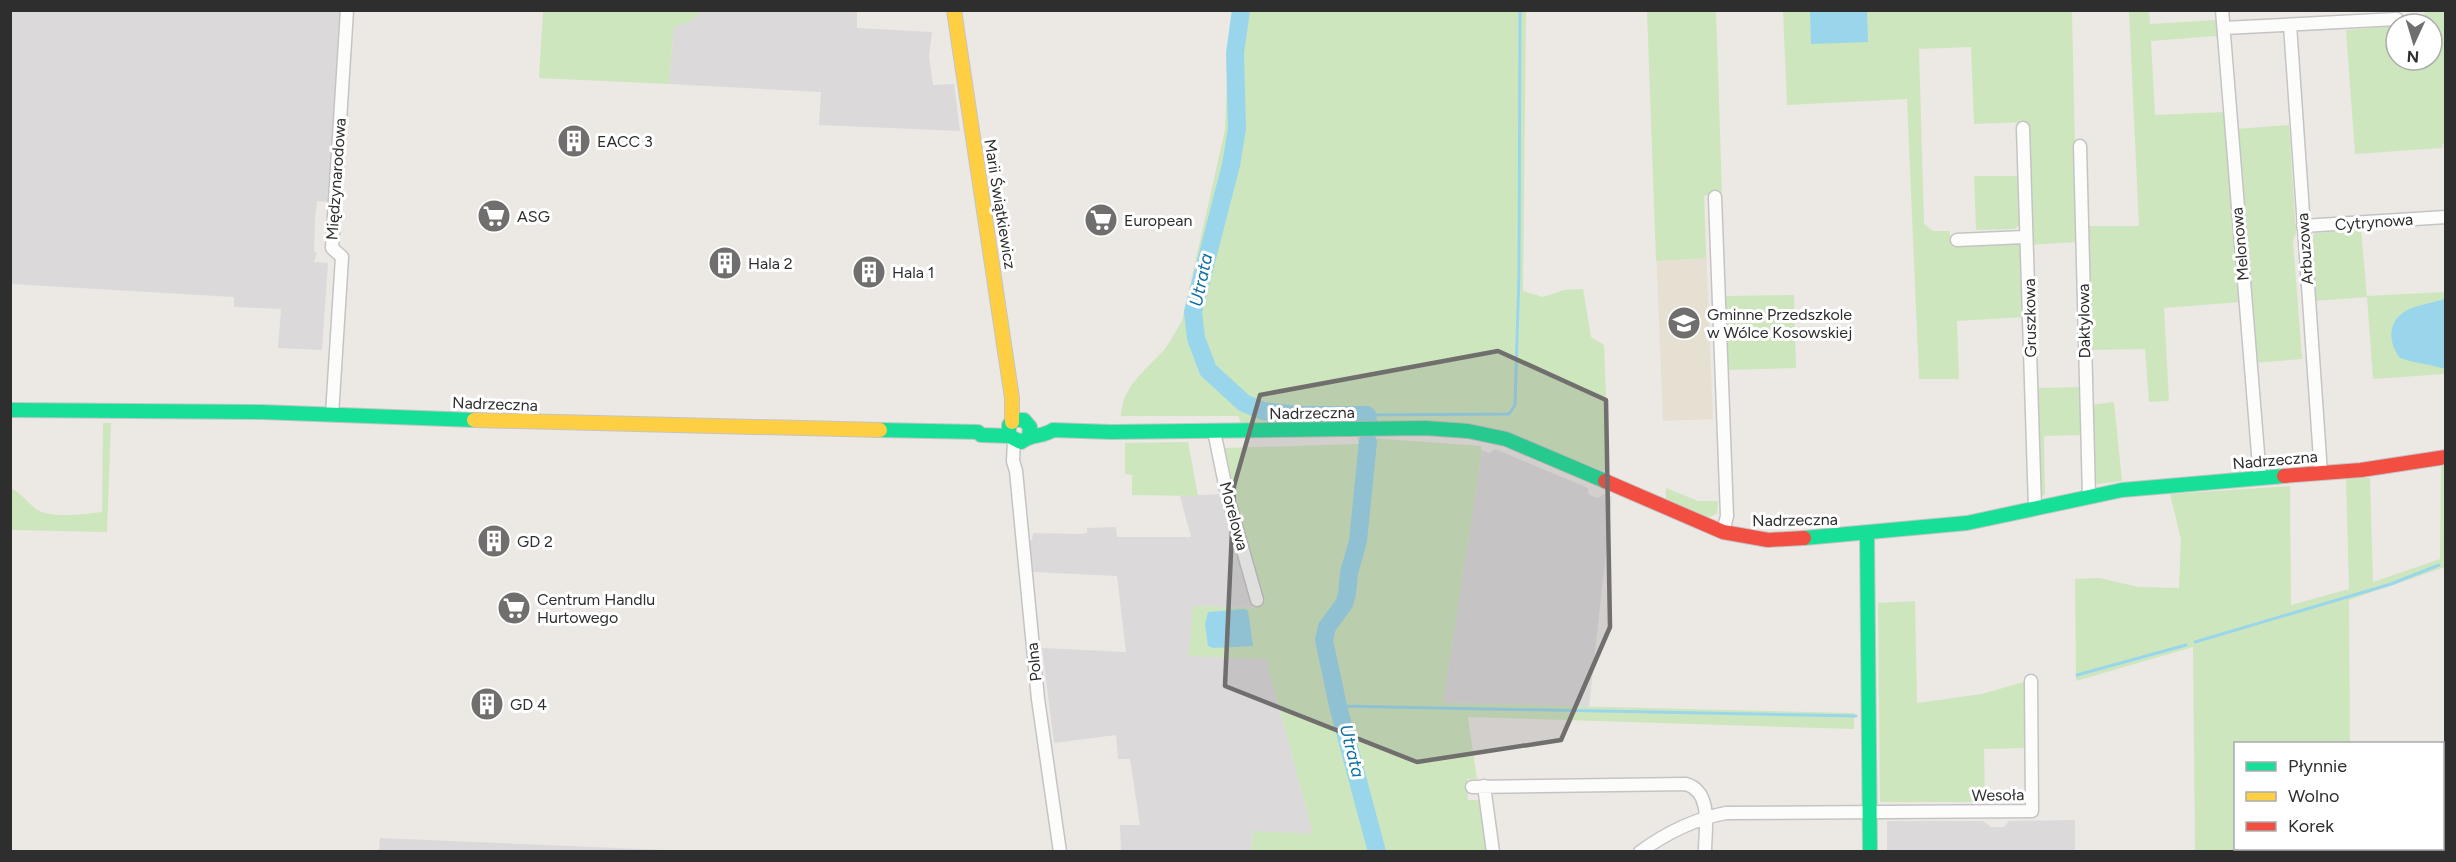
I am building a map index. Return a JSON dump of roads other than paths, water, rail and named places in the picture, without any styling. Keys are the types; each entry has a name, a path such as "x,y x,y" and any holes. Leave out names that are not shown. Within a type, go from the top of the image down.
{"street":[{"name":"Międzynarodowa","path":"332,415 342,257 332,248 347,10"},
{"name":"Marii Świątkiewicz","path":"954,10 1013,402 1018,406 1018,431"},
{"name":"Melonowa","path":"2222,10 2260,478"},
{"path":"2224,28 2384,19"},
{"name":"Arbuzowa","path":"2290,25 2321,473"},
{"name":"Gruszkowa","path":"2023,128 2035,508"},
{"name":"Daktylowa","path":"2080,146 2090,496"},
{"path":"1715,197 1727,516 1723,532"},
{"name":"Cytrynowa","path":"2303,226 2445,217"},
{"path":"1957,240 2025,237"},
{"name":"Nadrzeczna","path":"10,410 153,410 548,423 978,432 981,435 1018,431 1049,433 1053,430 1111,432 1425,428 1481,433 1518,444 1723,532 1768,540 1967,523 2122,490 2321,473 2445,457"},
{"name":"Polna","path":"1018,431 1013,461 1016,471 1038,699 1060,852"},
{"name":"Morelowa","path":"1214,431 1227,494 1257,600"},
{"path":"1867,533 1870,852"},
{"name":"Wesoła","path":"1640,852 1664,836 1705,817 1748,812 2032,811 2031,681"},
{"path":"1493,852 1478,786 1686,784 1697,789 1701,794 1705,817 1705,852"}],"water":[{"path":"1810,11 1867,11 1868,42 1811,44"},
{"path":"2444,299 2444,368 2400,358 2391,337 2398,317 2412,308"},
{"path":"1245,609 1248,611 1253,646 1213,648 1208,646 1205,624 1208,612"}],"waterway":[{"name":"Utrata","path":"1241,10 1235,53 1237,129 1231,165 1193,312 1196,338 1208,370 1244,403 1263,411 1299,415 1367,415 1368,421"},
{"path":"1367,415 1509,414 1515,405 1519,274 1520,10"},
{"name":"Utrata","path":"1368,442 1358,541 1349,573 1347,594 1344,604 1327,627 1324,640 1338,706 1377,852"},
{"path":"2195,642 2391,584 2439,565"},
{"path":"2077,675 2186,645"},
{"path":"1338,706 1856,716"}],"place":[{"name":"EACC 3","path":"574,141"},
{"name":"ASG","path":"494,216"},
{"name":"European","path":"1101,220"},
{"name":"Hala 2","path":"725,263"},
{"name":"Hala 1","path":"869,272"},
{"name":"Gminne Przedszkole w Wólce Kosowskiej","path":"1684,323"},
{"name":"GD 2","path":"494,541"},
{"name":"Centrum Handlu Hurtowego","path":"514,608"},
{"name":"GD 4","path":"487,704"}]}
